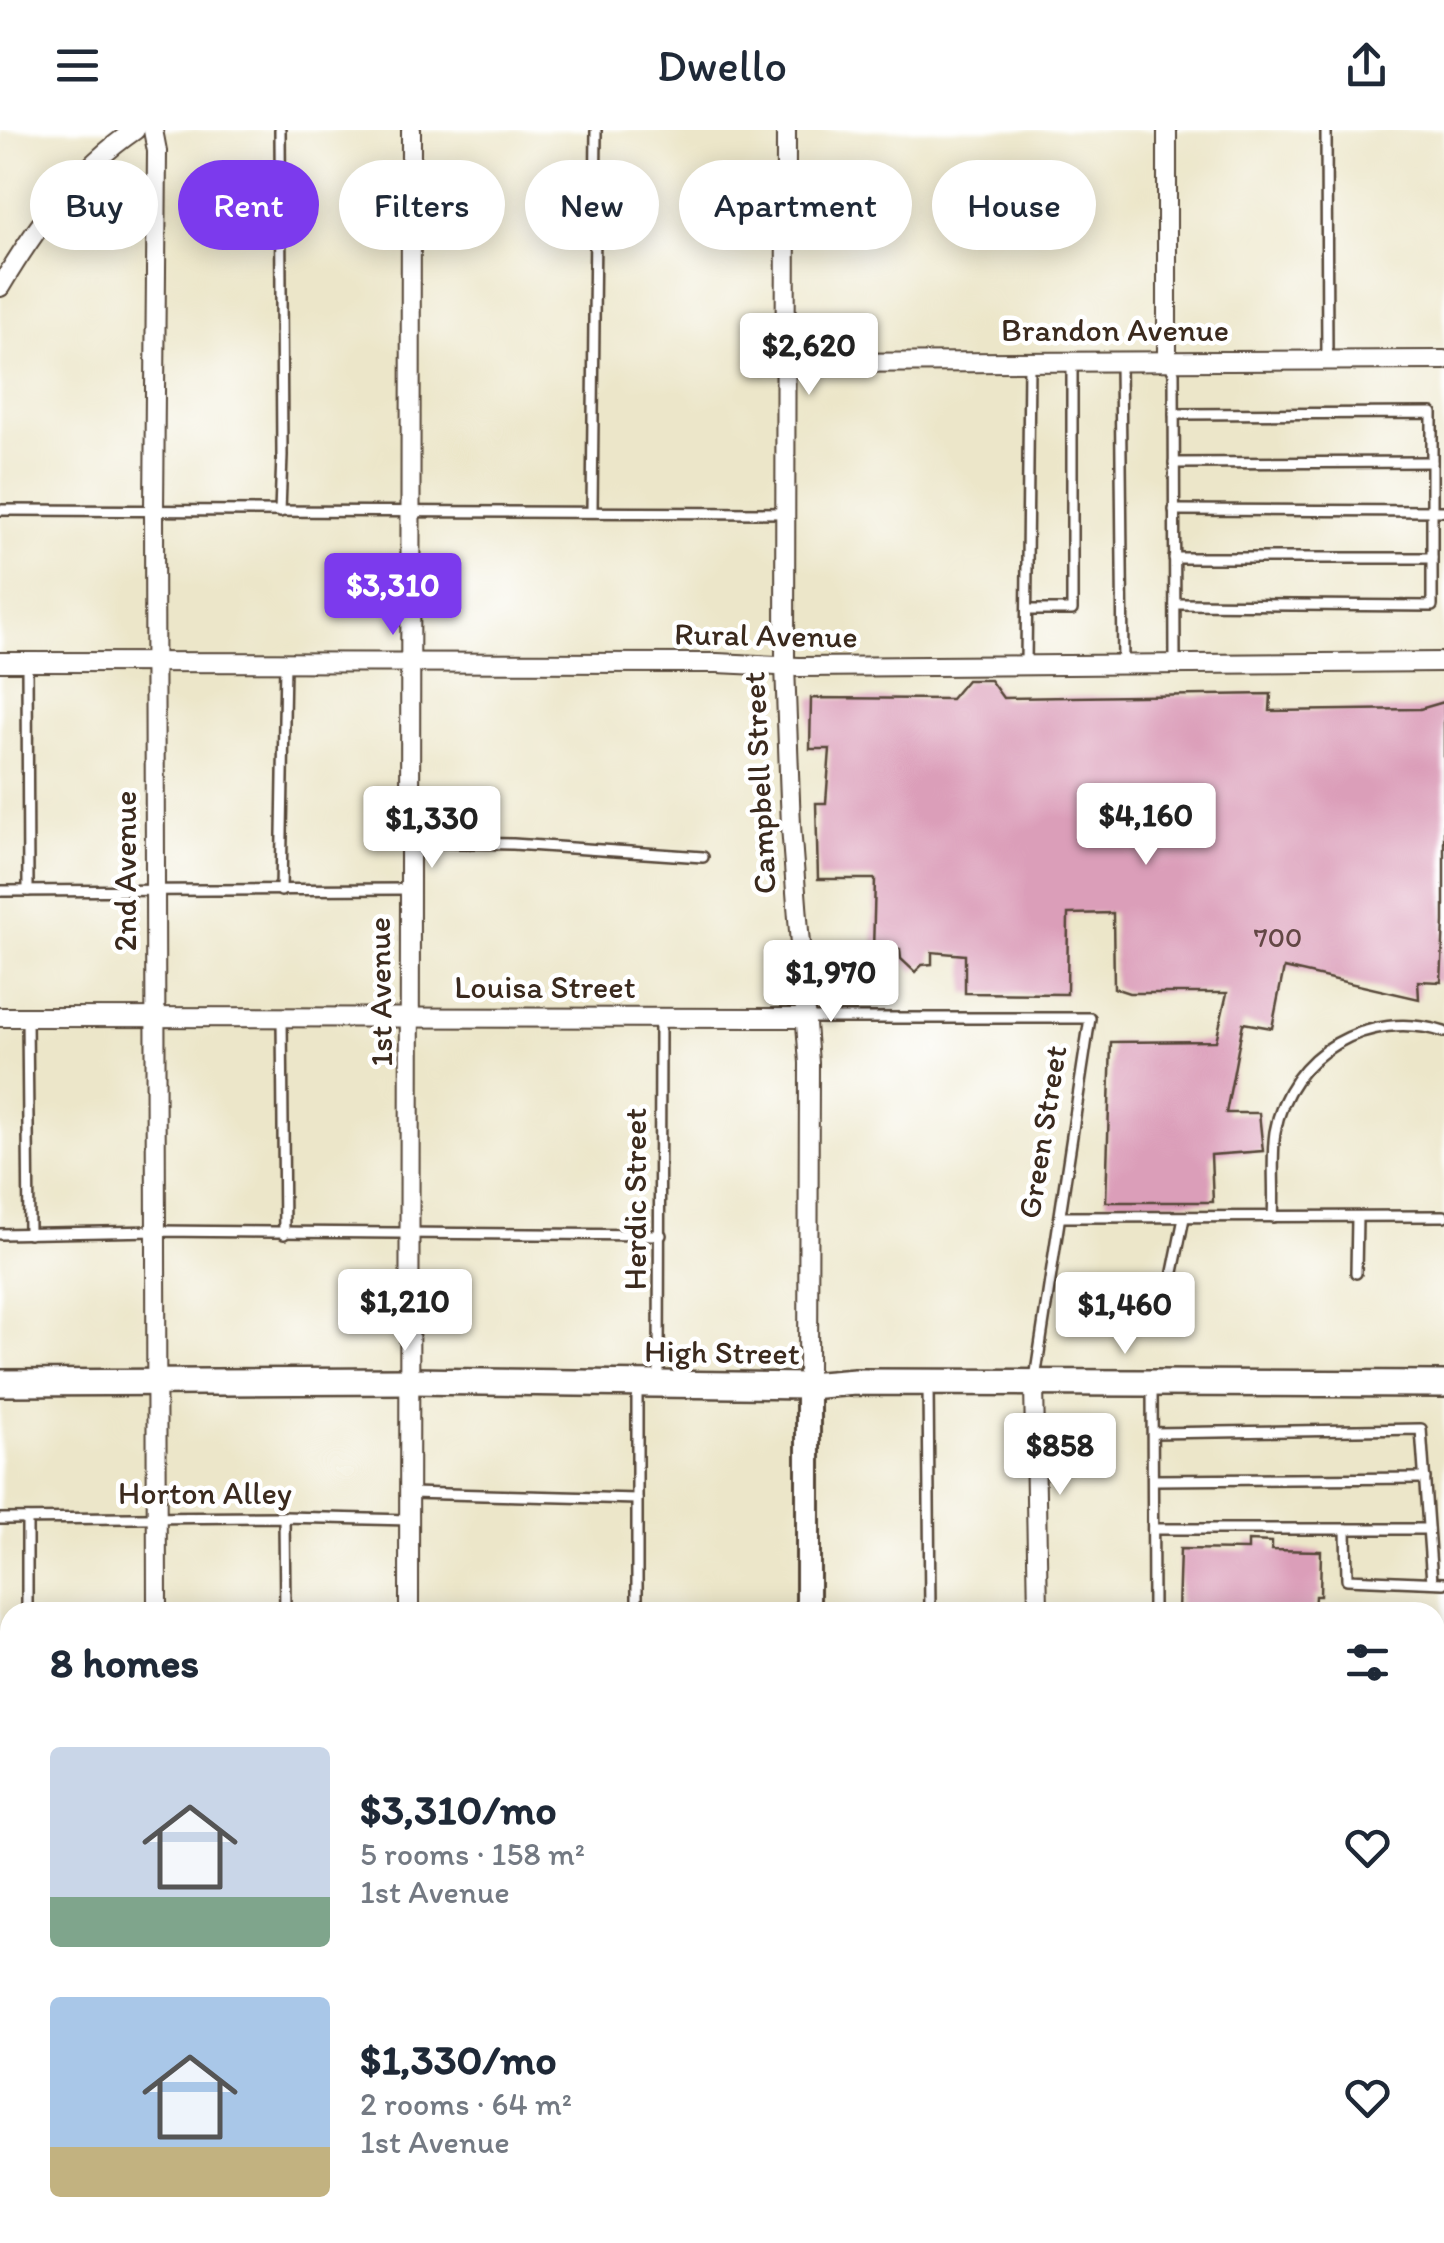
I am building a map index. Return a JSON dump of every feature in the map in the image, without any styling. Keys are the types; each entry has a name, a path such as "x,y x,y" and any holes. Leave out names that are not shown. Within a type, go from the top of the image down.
{"main road":[{"name":"High Street","path":"0,1383 1444,1384"}],"street":[{"path":"0,288 49,211 98,158 134,130"},
{"name":"2nd Avenue","path":"153,130 157,150 157,1602"},
{"name":"1st Avenue","path":"409,1602 410,130"},
{"name":"Campbell Street","path":"786,130 785,666 791,826 807,1018 810,1133 808,1602"},
{"path":"1167,360 1168,130"},
{"name":"Brandon Avenue","path":"786,363 1444,360"},
{"name":"Rural Avenue","path":"0,662 785,666 1444,662"},
{"name":"Louisa Street","path":"0,1017 807,1018"},
{"name":"Green Street","path":"1034,1384 1038,1602"}],"lane":[{"path":"280,130 280,512"},
{"path":"592,511 596,130"},
{"path":"1326,130 1327,360"},
{"path":"1026,665 1030,360"},
{"path":"1027,610 1072,610 1072,360"},
{"path":"1120,360 1123,664"},
{"path":"1167,360 1174,373 1174,664"},
{"path":"1174,414 1432,412 1432,606 1174,604"},
{"path":"1174,463 1432,462"},
{"path":"0,510 784,513"},
{"path":"1174,510 1444,511"},
{"path":"1174,558 1432,558"},
{"path":"27,662 28,891"},
{"path":"282,890 285,662"},
{"path":"409,842 514,844 703,857"},
{"path":"0,891 408,890"},
{"name":"Herdic Street","path":"637,1602 637,1499 661,1234 660,1016"},
{"path":"27,1017 29,1234"},
{"path":"282,1018 284,1234"},
{"name":"Louisa Street","path":"807,1018 1090,1018"},
{"name":"Green Street","path":"1034,1384 1090,1018"},
{"path":"1274,1218 1275,1134 1286,1097 1303,1070 1334,1044 1359,1030 1413,1024 1444,1032"},
{"path":"1060,1216 1444,1216"},
{"path":"1356,1273 1357,1217"},
{"path":"1173,1272 1184,1218"},
{"path":"0,1234 661,1234"},
{"path":"928,1383 930,1602"},
{"path":"1152,1384 1153,1602"},
{"path":"1153,1432 1422,1430 1432,1582"},
{"path":"1153,1480 1425,1478"},
{"path":"410,1493 637,1499"},
{"path":"284,1517 285,1602"},
{"name":"Horton Alley","path":"0,1519 410,1520"},
{"path":"28,1519 28,1602"},
{"path":"1153,1529 1428,1529"},
{"path":"1346,1529 1347,1579 1444,1584"}],"building":[{"path":"967,680 990,680 1003,698 1271,694 1270,711 1420,709 1444,702 1441,982 1418,981 1419,999 1284,968 1272,1028 1243,1023 1226,1113 1259,1113 1263,1151 1211,1155 1213,1202 1106,1202 1111,1042 1216,1041 1227,993 1129,993 1114,988 1113,913 1068,914 1067,994 965,993 965,955 932,952 932,964 922,965 915,972 901,959 900,949 873,951 875,879 818,879 816,803 826,803 830,749 810,749 811,698 951,699"},
{"path":"1248,1541 1272,1542 1272,1550 1321,1551 1320,1596 1315,1596 1315,1602 1178,1602 1180,1549 1248,1550"}]}
